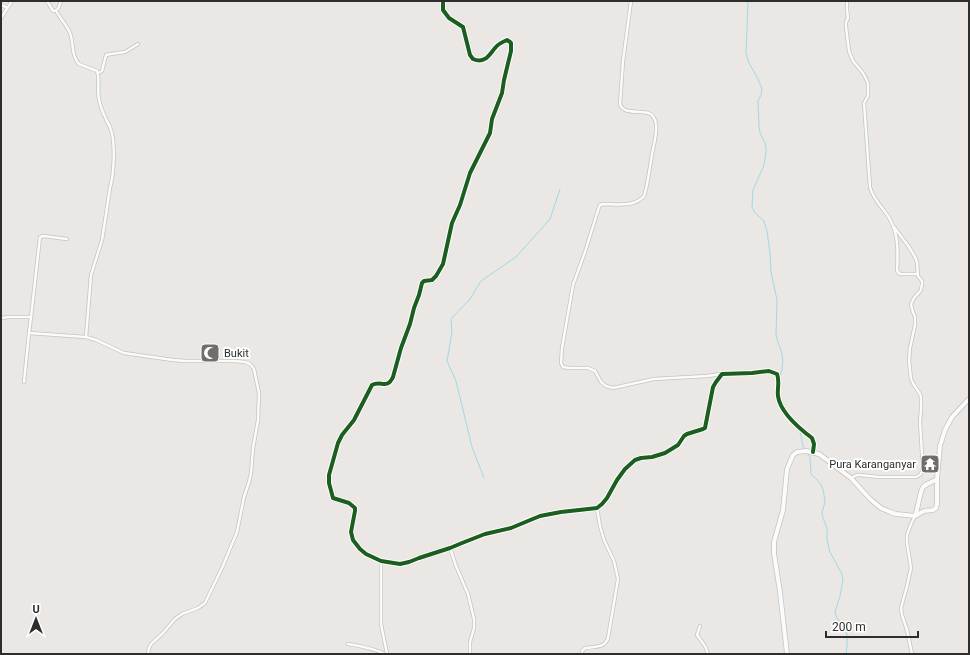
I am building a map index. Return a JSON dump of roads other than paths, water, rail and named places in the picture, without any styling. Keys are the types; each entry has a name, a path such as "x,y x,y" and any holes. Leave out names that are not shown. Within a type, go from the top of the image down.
{"street":[{"path":"1,18 12,1"},
{"path":"47,1 53,11 56,11 70,34 72,48 77,62 95,70 98,73"},
{"path":"56,11 61,1"},
{"path":"443,1 443,10 449,18 462,27 470,55 474,59 479,61 487,58 498,45 506,40 511,43 511,51 502,93 492,119 489,137 470,173 460,205 452,223 443,264 432,280 424,281 422,283 391,381 387,384 375,383 372,385 354,420 342,435 338,443 329,483 333,498 354,506 355,512 352,532 353,540 366,554 381,561 405,564 485,534 511,528 540,516 597,508 602,504 625,469 634,460 665,453 678,445 687,434 705,428 713,387 722,374"},
{"path":"631,1 623,61 620,104 621,108 625,110 647,112 654,117 656,124 650,169 644,195 641,199 633,203 603,204 599,207 585,252 572,285 560,363 563,367 588,368 595,371 601,382 606,386 613,388 654,379 769,372 777,374 778,396 780,403 785,412 812,438 814,444 812,452"},
{"path":"847,1 846,10 848,18 846,27 849,51 853,61 863,73 868,83 868,96 864,103 870,187 875,198 894,227 914,254 917,262 918,274 922,284 921,290 911,304 915,317 915,325 909,361 911,379 921,397 922,409 920,422 922,474 916,477 879,477 857,475 851,478"},
{"path":"1,5 8,8"},
{"path":"86,337 91,275 102,240 113,173 112,133 97,93 98,73 102,71 106,55 125,52 138,44"},
{"path":"894,227 897,243 897,271 900,274 918,274"},
{"path":"24,382 40,237 43,236 67,239"},
{"path":"1,318 31,318"},
{"path":"29,334 86,337 124,353 158,358 244,362 250,364 255,371 259,393 258,420 250,482 244,497 237,532 205,603 175,619 151,644 148,654"},
{"path":"787,654 774,542 782,515 787,469 794,453 806,451 819,454 851,478 875,503 885,510 896,514 915,516 924,511 933,510 936,508 940,446 945,430 952,417 969,399"},
{"path":"912,654 907,630 902,618 901,608 908,586 911,568 907,543 908,535 918,508 922,489 925,485 937,478"},
{"path":"582,654 582,651 585,648 604,646 606,643 618,579 614,561 604,542 597,508"},
{"path":"450,548 468,594 474,619 474,628 470,642 470,654"},
{"path":"381,561 380,618 386,654"},
{"path":"700,626 697,635 705,646 708,654"},
{"path":"348,644 371,648 386,654"}],"waterway":[{"path":"748,1 746,53 749,63 762,89 758,101 759,127 766,148 764,165 753,190 752,207 755,213 764,221 767,231 771,272 777,300 776,335 783,357 779,379"},
{"path":"484,478 472,447 456,381 447,361 452,332 451,319 470,299 481,281 516,257 550,219 560,189"},
{"path":"779,396 789,415"},
{"path":"797,427 805,450"},
{"path":"807,453 810,457 811,474 820,483 823,489 825,502 822,513 827,528 827,540 830,552 842,574 843,580 835,612 837,618 846,630 846,654"}],"place":[{"name":"Bukit","path":"210,353"},
{"name":"Pura Karanganyar","path":"930,464"}]}
